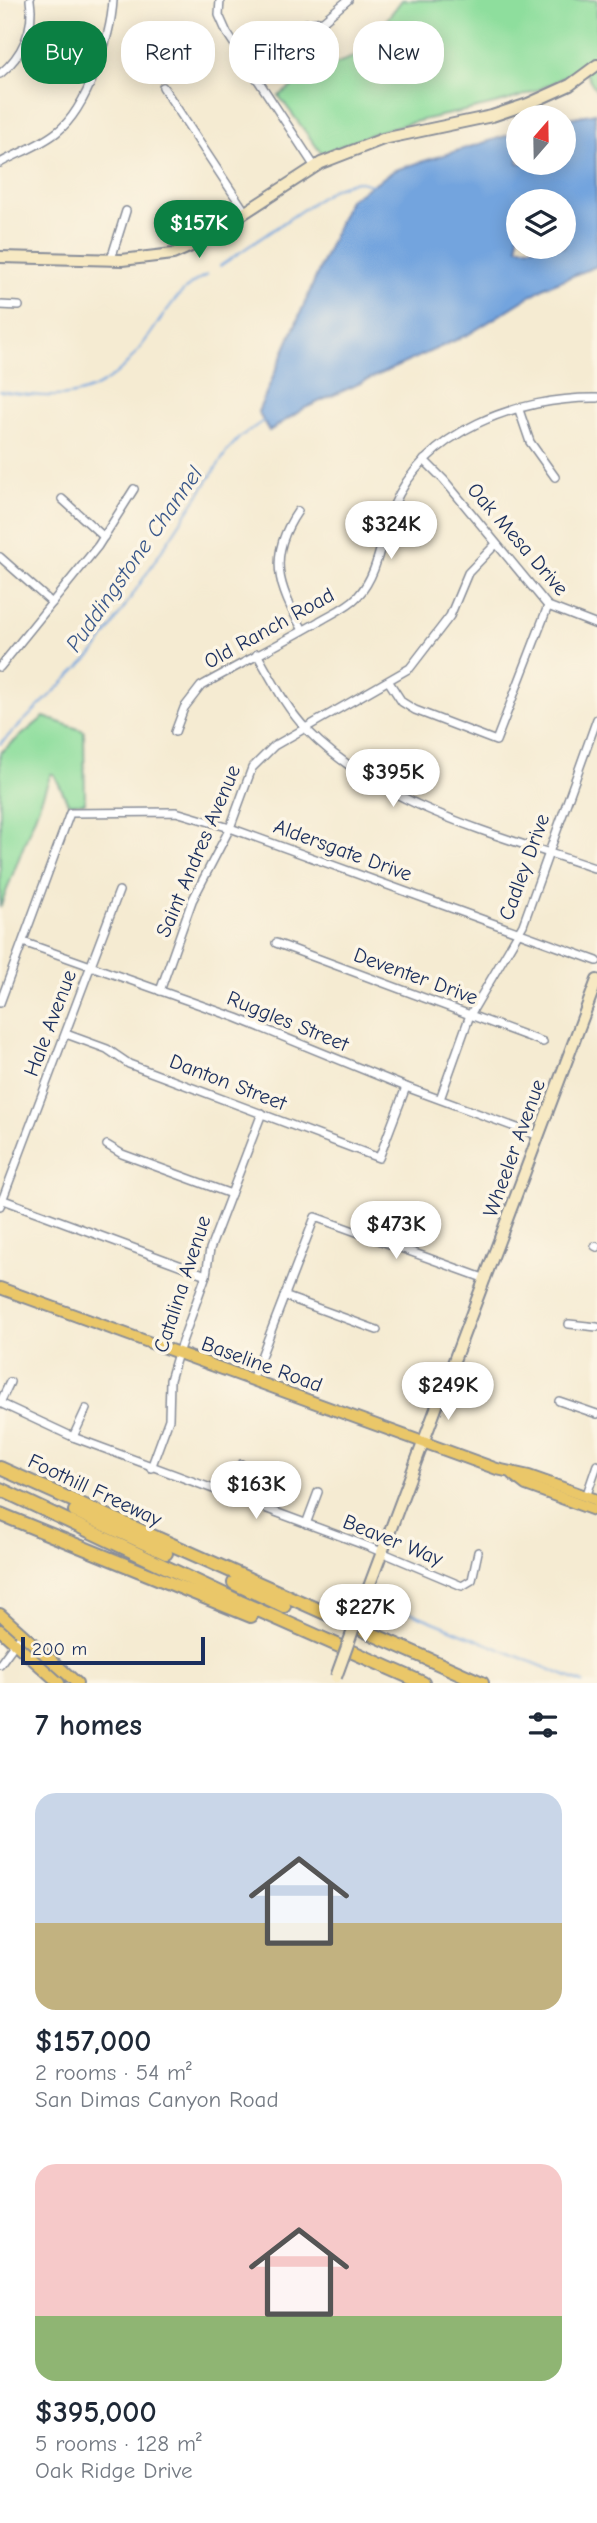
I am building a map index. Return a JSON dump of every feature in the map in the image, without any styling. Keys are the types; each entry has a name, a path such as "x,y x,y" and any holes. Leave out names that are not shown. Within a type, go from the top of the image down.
{"highway":[{"name":"Foothill Freeway","path":"0,1468 482,1683"},
{"path":"0,1476 286,1607 331,1626 344,1623"},
{"path":"0,1489 228,1597 423,1683"},
{"path":"0,1497 251,1616 403,1683"},
{"path":"0,1514 251,1616"}],"main road":[{"path":"0,257 145,259 173,254 198,243 314,167 383,139 492,116 528,104 570,85 597,65"},
{"name":"Wheeler Avenue","path":"335,1680 597,980"},
{"name":"Baseline Road","path":"0,1288 424,1443 591,1499"},
{"name":"Baseline Road","path":"512,1474 526,1485 597,1511"},
{"path":"0,1615 77,1683"},
{"path":"0,1630 59,1683"}],"street":[{"path":"0,74 14,63 28,35 32,11 30,0"},
{"path":"0,163 56,133 74,116 113,15 113,0"},
{"path":"220,0 219,15 229,33"},
{"path":"317,21 323,20 348,0"},
{"path":"260,84 314,167"},
{"path":"163,87 246,213"},
{"path":"111,259 126,211"},
{"path":"0,305 19,306"},
{"name":"Old Ranch Road","path":"175,732 192,695 201,686 356,598 366,587 392,507 413,470 444,441 470,426 519,410 573,398 597,398"},
{"path":"519,410 530,442 555,477"},
{"name":"Oak Mesa Drive","path":"424,460 444,480 548,606 597,625"},
{"path":"0,667 104,537 134,489"},
{"path":"62,499 104,537"},
{"path":"298,511 288,524 277,568 285,595 303,630"},
{"name":"Saint Andres Avenue","path":"160,991 192,901 230,828 253,768 274,746 410,668 438,636 450,616 468,573 495,545"},
{"path":"0,557 52,603"},
{"path":"389,682 402,702 415,710 496,741 548,606"},
{"path":"257,654 305,728 334,755 382,789 597,869"},
{"name":"Cadley Drive","path":"440,1099 470,1015 519,933 532,903 547,852 597,719"},
{"name":"Aldersgate Drive","path":"23,942 69,813 176,812 230,828 597,961"},
{"name":"Hale Avenue","path":"1,1201 119,891"},
{"path":"0,1003 23,942"},
{"name":"Ruggles Street","path":"23,942 237,1018 406,1087 539,1136"},
{"name":"Deventer Drive","path":"276,943 543,1042"},
{"name":"Danton Street","path":"66,1034 107,1049 129,1064 379,1158 406,1087"},
{"name":"Catalina Avenue","path":"151,1468 169,1419 170,1380 177,1353 206,1275 210,1249 262,1113"},
{"path":"107,1144 122,1154 231,1194"},
{"path":"1,1201 206,1275"},
{"path":"252,1380 315,1217 486,1279"},
{"path":"284,1296 377,1331"},
{"path":"569,1324 597,1327"},
{"path":"0,1403 10,1382"},
{"path":"559,1401 597,1414"},
{"name":"Beaver Way","path":"0,1403 73,1437 151,1468 382,1552 462,1586 472,1580 478,1552"},
{"path":"73,1437 86,1409"},
{"path":"229,1496 241,1464"},
{"path":"591,1499 597,1465"},
{"path":"306,1524 318,1492"},
{"path":"0,1664 22,1634"}],"green space":[{"path":"402,0 597,0 597,91 581,66 536,91 487,106 387,129 322,154 279,96 296,84 339,84 339,62 353,57 353,84 444,84 444,21 386,21"},
{"path":"44,717 84,731 85,803 68,803 54,774 51,774 0,908 0,753"}],"water":[{"path":"595,113 597,266 545,287 469,334 305,408 269,431 258,412 349,200 395,170 506,136 506,175 576,175 576,117"}],"waterway":[{"path":"220,266 333,189 356,181 372,185"},
{"path":"0,391 53,396 92,389 125,365 179,295 207,275"},
{"name":"Puddingstone Channel","path":"0,744 95,652 228,450 239,438 263,421"},
{"path":"380,1600 583,1683"}]}
